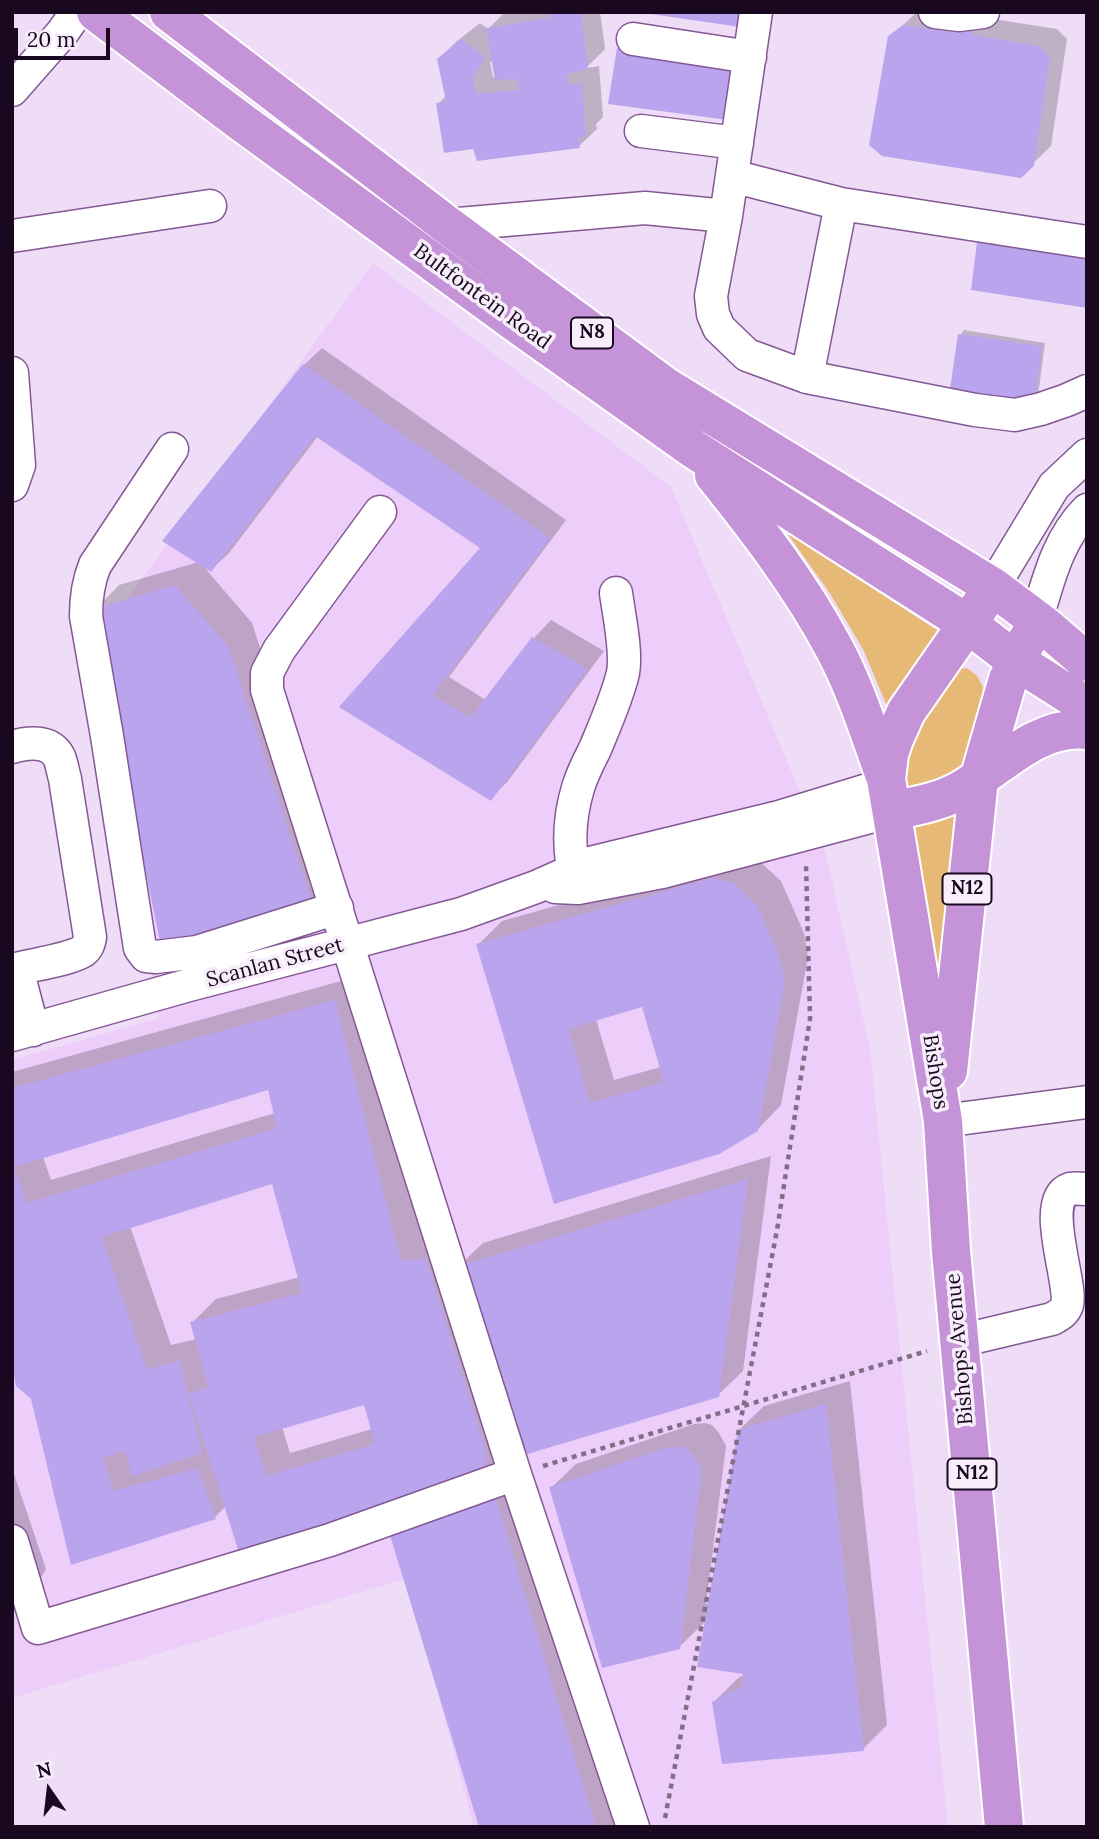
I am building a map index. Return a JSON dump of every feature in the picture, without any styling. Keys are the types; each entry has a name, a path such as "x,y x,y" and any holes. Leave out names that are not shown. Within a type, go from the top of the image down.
{"highway":[{"name":"Bultfontein Road","path":"96,12 247,126 695,450 968,624 1016,662"},
{"name":"Bultfontein Road","path":"169,12 447,225 666,387 993,587 1036,621"},
{"path":"695,450 775,553 835,649 853,689 889,791 929,802 959,791 1041,737 1087,730"},
{"name":"Bishops","path":"943,1121 889,791 889,754 906,712 993,587"},
{"name":"Bishops","path":"943,1121 979,779 1008,679 1036,621"},
{"name":"N8","path":"1036,621 1087,662"},
{"name":"N8","path":"1016,662 1087,706"},
{"name":"Bishops Avenue","path":"943,1121 951,1251 1004,1827"}],"street":[{"path":"12,90 77,12"},
{"path":"756,12 726,216 711,296 713,314 719,328 747,355 807,377 975,410 1015,415 1041,409 1087,391"},
{"path":"935,12 959,15 983,12"},
{"path":"633,39 750,57"},
{"path":"641,131 737,143"},
{"path":"732,176 841,204 1087,242"},
{"path":"807,377 841,204"},
{"path":"12,236 210,206"},
{"path":"447,225 645,208 726,216"},
{"path":"12,373 19,465 12,485"},
{"path":"172,449 95,565 86,596 86,616 140,948 146,956 156,957 197,952 337,908"},
{"path":"993,587 1054,486 1087,455"},
{"path":"1036,621 1056,558 1074,523 1087,510"},
{"path":"380,512 279,650 267,673 267,690 515,1474 633,1827"},
{"path":"576,880 570,828 578,787 623,671 623,645 616,593"},
{"path":"12,747 36,743 49,746 58,755 65,779 90,937 85,950 15,969 22,1033"},
{"name":"Scanlan Street","path":"22,1033 189,985 461,914 536,887 576,880 662,872 805,835 889,791"},
{"name":"Scanlan Street","path":"576,880 590,863 889,791"},
{"path":"943,1121 1087,1102"},
{"path":"959,1341 1052,1319 1063,1313 1068,1301 1058,1236 1060,1201 1070,1189 1087,1188"},
{"path":"12,1541 25,1632 330,1540 515,1474"}],"path":[{"path":"663,1827 777,1230 810,1020 805,835"},
{"path":"515,1474 959,1341"}],"shaded area":[{"path":"373,263 671,487 825,851 870,1049 948,1827 474,1827 407,1578 12,1698 12,1060 159,1018 89,651"},
{"path":"787,533 949,638 895,725 863,649 829,592"},
{"path":"967,668 977,676 983,687 936,999 898,783 903,745 949,671"}],"building":[{"path":"549,12 581,12 588,69 566,74 568,85 582,83 586,137 578,137 580,148 477,161 473,149 444,153 436,103 446,101 437,59 461,39 485,57 473,78 476,94 519,90 516,79 495,80 486,28 550,18"},
{"path":"651,12 743,12 740,27"},
{"path":"959,12 976,12 972,35 1039,46 1050,57 1034,166 1021,178 882,156 869,145 888,36 903,25 956,33"},
{"path":"617,48 732,65 728,120 608,104"},
{"path":"978,234 1087,251 1087,308 971,290"},
{"path":"958,334 1042,346 1035,402 950,389"},
{"path":"303,364 550,538 433,695 470,718 532,637 588,669 491,801 339,707 480,548 315,436 211,572 162,541"},
{"path":"175,585 229,647 313,906 161,947 93,609"},
{"path":"712,878 733,883 757,905 780,958 785,982 758,1131 719,1154 554,1204 476,944","holes":["642,1007 664,1082 590,1103 568,1029"]},
{"path":"335,1000 401,1260 426,1259 484,1445 487,1459 481,1477 240,1556 189,1394 208,1387 190,1322 302,1293 272,1184 102,1237 147,1369 180,1360 202,1453 132,1476 125,1451 103,1458 113,1491 198,1468 216,1519 71,1565 31,1399 16,1386 12,1364 12,1088","holes":["268,1090 277,1128 27,1203 14,1167","364,1405 375,1444 266,1476 254,1437"]},
{"path":"748,1179 719,1397 514,1458 456,1267"},
{"path":"826,1404 864,1751 722,1764 712,1702 743,1686 743,1674 697,1667 738,1430"},
{"path":"668,1447 688,1449 702,1471 680,1649 602,1668 549,1487"},
{"path":"496,1499 596,1827 479,1827 389,1532"}]}
